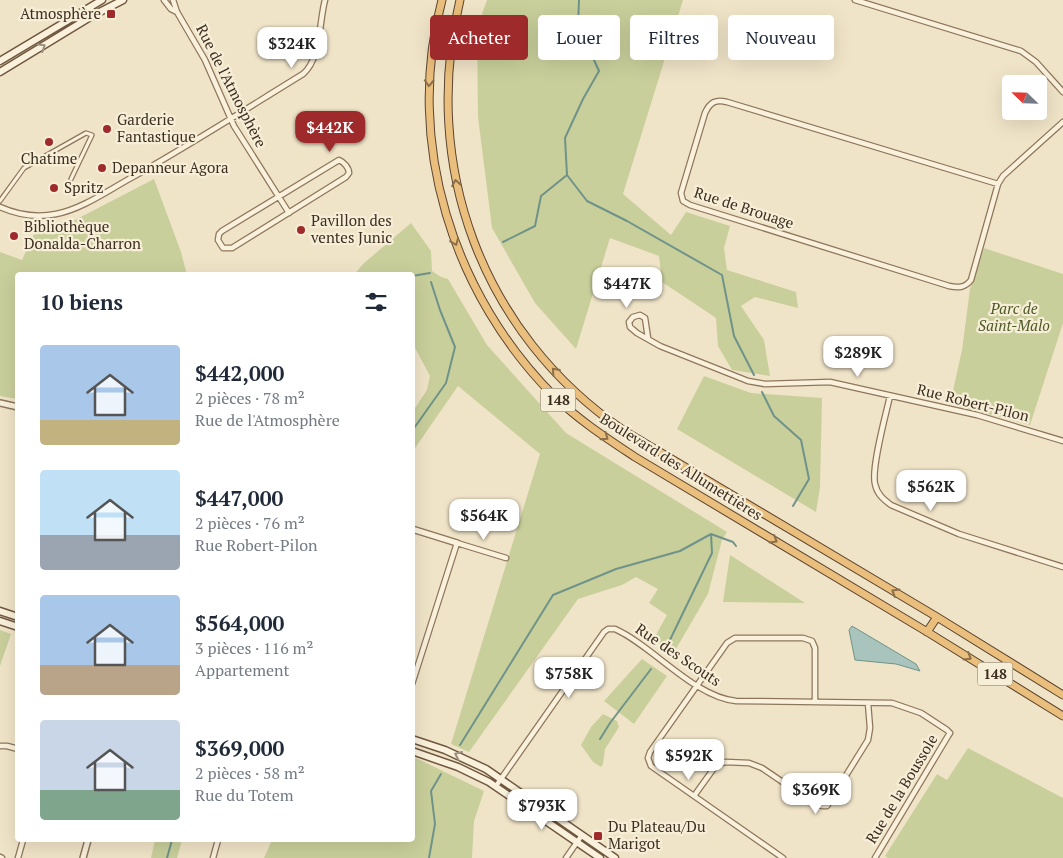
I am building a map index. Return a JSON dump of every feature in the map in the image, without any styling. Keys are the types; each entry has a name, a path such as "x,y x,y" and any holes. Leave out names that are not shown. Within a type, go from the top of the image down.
{"highway":[{"name":"Boulevard des Allumettières","path":"442,0 432,49 429,95 432,145 439,188 451,232 467,271 486,309 522,360 558,399 589,426 635,457 1063,716"},
{"name":"Boulevard des Allumettières","path":"460,0 454,26 450,62 448,112 457,189 483,264 505,304 531,342 563,381 598,412 623,430 937,617 1063,695"},
{"path":"927,632 937,617"}],"main road":[{"path":"0,61 102,0"},
{"path":"0,72 122,0"},
{"path":"0,611 15,616"},
{"path":"0,621 15,625"},
{"path":"415,740 459,755 501,778 615,858"},
{"path":"415,751 458,767 496,786 600,858"}],"street":[{"name":"Rue de l'Atmosphère","path":"164,0 171,9 177,12"},
{"name":"Rue de l'Atmosphère","path":"173,0 177,12 205,60 230,118 288,213"},
{"path":"0,207 16,213 36,216 54,214 77,207 175,154 309,70 315,53 324,0"},
{"path":"855,0 1021,51 1036,62 1063,92"},
{"name":"Rue de Brouage","path":"998,184 717,100 709,104 705,112 681,193 683,201 690,205 959,288 968,284 973,274 998,184 1003,176 1063,122"},
{"path":"0,201 24,168 86,132 92,135 71,178"},
{"path":"335,161 344,162 349,171 346,177 232,248 223,248 218,240 219,234 222,231 278,196 335,161"},
{"name":"Rue Robert-Pilon","path":"648,338 645,318 640,315 633,317 629,322 630,327 637,333 660,346 736,377 772,384 830,382 977,415 1063,441"},
{"path":"890,396 875,466 874,482 882,499 891,505 959,534 1063,567"},
{"path":"0,403 15,406"},
{"path":"415,530 506,558"},
{"path":"415,675 457,543"},
{"name":"Rue des Scouts","path":"496,786 604,632 608,629 614,629 623,633 697,686 719,698 730,700 892,703 927,717 950,733"},
{"path":"783,858 651,766 648,758 650,752 727,643 732,639 803,638 812,641 815,648 815,701"},
{"path":"694,796 717,764 726,762 749,763 762,768 815,804 827,806 868,740 870,728 868,703"},
{"name":"Rue de la Boussole","path":"875,858 950,733"},
{"path":"0,746 15,748"},
{"path":"566,858 582,835"},
{"path":"18,858 22,842"},
{"path":"83,858 87,842"},
{"path":"213,858 217,842"}],"green space":[{"path":"487,0 683,0 678,15 630,15 630,60 664,60 623,194 671,235 686,212 730,226 724,248 727,270 796,292 798,308 755,297 741,306 764,340 770,376 732,370 718,346 716,318 662,282 659,256 610,238 576,349 535,303 492,228 478,117 477,60 528,60 528,15 482,15"},
{"path":"154,179 181,252 186,272 15,272 15,399 0,396 0,252 22,260 38,225 73,221"},
{"path":"411,223 431,251 432,271 448,279 487,345 566,433 727,532 722,540 708,594 673,654 653,640 667,615 649,603 658,589 636,577 622,585 578,599 469,752 451,744 540,454 458,386 415,448 415,408 427,390 430,376 415,348 415,272 356,272 363,264"},
{"name":"Parc de Saint-Malo","path":"984,248 1063,274 1063,323 1030,425 950,404 962,350 970,289"},
{"path":"704,376 751,393 822,398 820,487 816,512 677,429"},
{"path":"730,555 805,603 723,602"},
{"path":"0,630 11,634 0,666"},
{"path":"642,659 667,676 634,724 604,701"},
{"path":"603,714 617,721 619,727 605,749 601,767 593,762 581,745 591,727"},
{"path":"968,748 1063,798 1063,858 888,858 885,856 937,774 947,780"},
{"path":"415,759 484,791 474,821 472,858 264,858 271,842 415,842"},
{"path":"155,842 181,842 177,858 151,858"}],"water":[{"path":"852,626 916,664 920,671 896,664 855,660 849,630"}],"waterway":[{"path":"503,242 535,226 541,196 567,175 565,138 583,99 599,71 578,25 579,0"},
{"path":"567,175 587,201 627,221 722,275 734,336 754,375"},
{"path":"415,276 430,273"},
{"path":"415,427 446,383 455,347 431,282"},
{"path":"762,392 774,416 801,440 809,479 793,506"},
{"path":"667,646 712,553 711,534"},
{"path":"460,745 553,595 616,569 680,551 711,534 733,542 736,546"},
{"path":"600,739 651,669"},
{"path":"429,858 435,824 431,791 441,774"},
{"path":"167,858 171,842"}],"place":[{"name":"Atmosphère","path":"111,14"},
{"name":"Garderie Fantastique","path":"107,129"},
{"name":"Chatime","path":"49,142"},
{"name":"Depanneur Agora","path":"102,168"},
{"name":"Spritz","path":"54,188"},
{"name":"Pavillon des ventes Junic","path":"301,230"},
{"name":"Bibliothèque Donalda-Charron","path":"14,236"},
{"name":"Du Plateau/Du Marigot","path":"598,836"}]}
